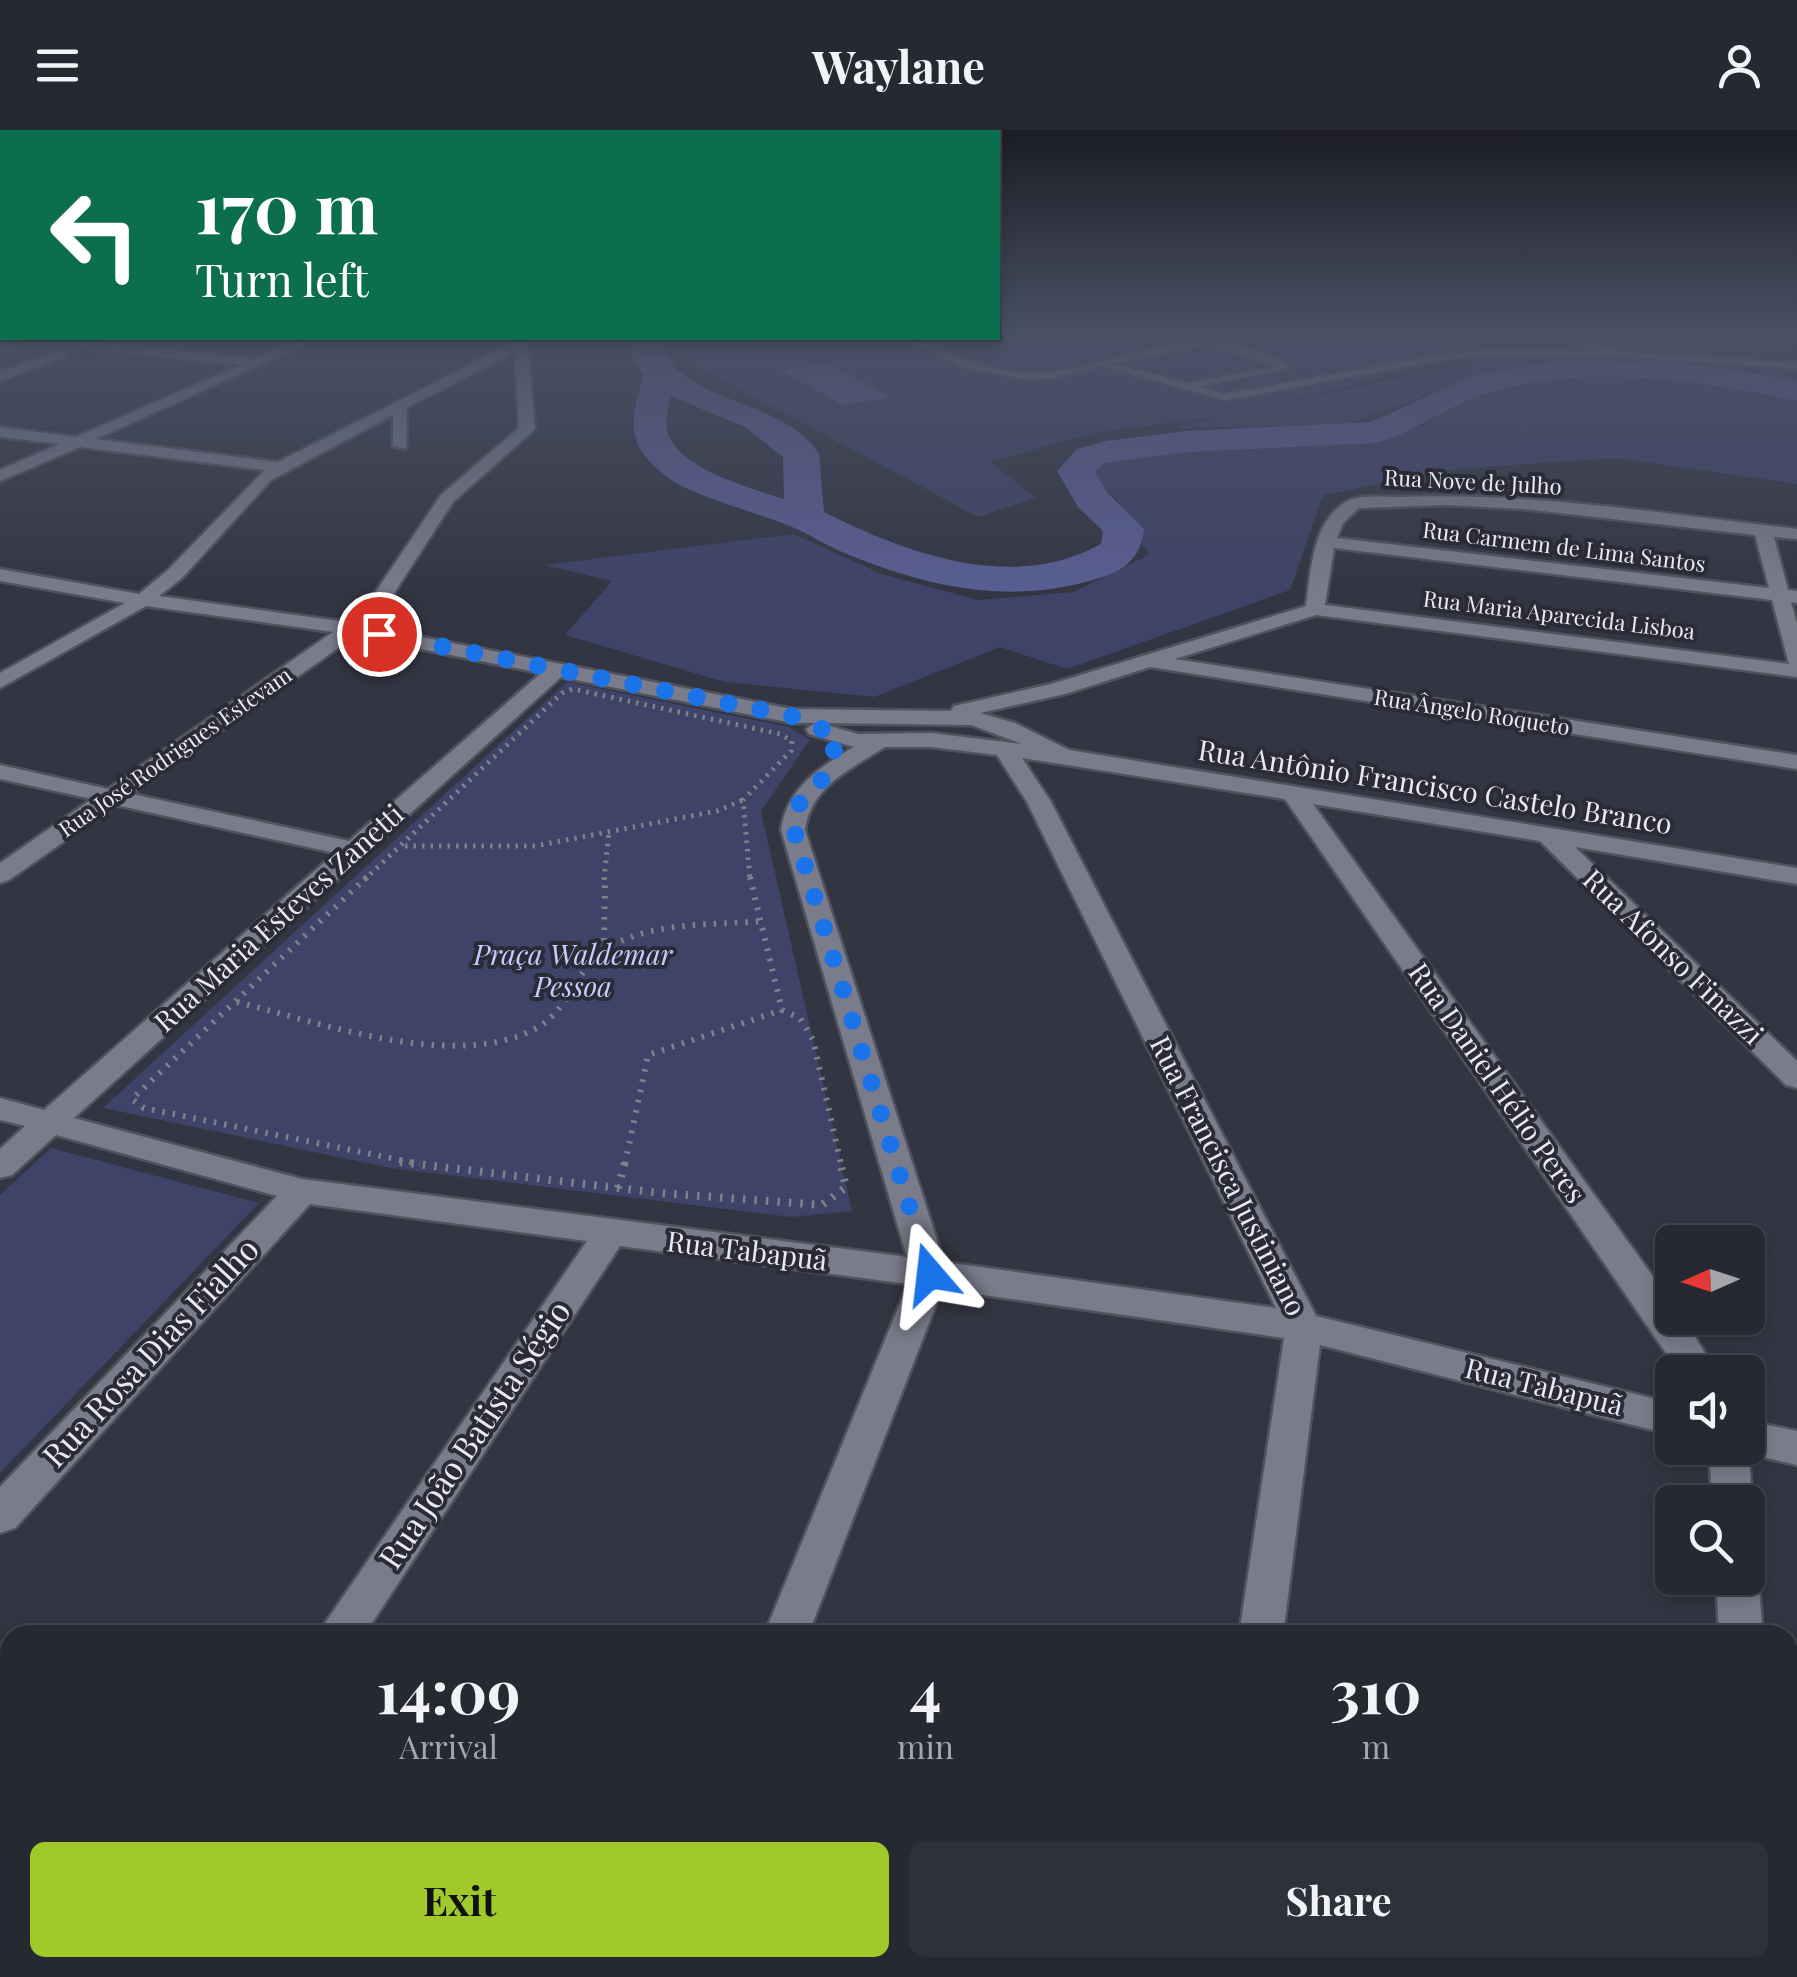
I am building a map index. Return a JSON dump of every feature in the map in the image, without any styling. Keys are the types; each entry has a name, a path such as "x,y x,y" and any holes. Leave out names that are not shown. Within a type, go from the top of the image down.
{"street":[{"path":"0,476 124,421"},
{"path":"0,682 143,600 176,574 265,477 369,421"},
{"path":"401,421 402,446"},
{"name":"Rua José Rodrigues Estevam","path":"0,875 351,629 378,603 447,499 527,429 527,421"},
{"path":"0,432 280,467"},
{"name":"Rua Nove de Julho","path":"1315,609 1326,542 1343,509 1376,500 1524,504 1797,534"},
{"path":"1763,530 1789,596 1797,661"},
{"name":"Rua Carmem de Lima Santos","path":"1326,542 1789,596"},
{"name":"Rua Antônio Francisco Castelo Branco","path":"0,575 351,629 792,716 863,719 944,715 989,721 1006,739 1059,775 1294,795 1797,876"},
{"path":"944,715 1057,689 1315,609"},
{"name":"Rua Maria Aparecida Lisboa","path":"1315,609 1797,671"},
{"name":"Rua Ângelo Roqueto","path":"1147,661 1797,762"},
{"name":"Rua Maria Esteves Zanetti","path":"0,1167 557,669"},
{"path":"1006,739 1057,689"},
{"name":"Rua Antônio Francisco Castelo Branco","path":"792,716 838,736 880,741 1006,739"},
{"path":"823,778 838,736"},
{"name":"Rua Francisca Justiniano","path":"1006,739 1059,775 1304,1327 1261,1625"},
{"path":"790,1625 930,1274 794,830 793,815 800,800 823,778 880,741"},
{"path":"0,772 355,850"},
{"name":"Rua Daniel Hélio Peres","path":"1294,795 1689,1355"},
{"name":"Rua Afonso Finazzi","path":"1549,836 1797,1078"},
{"name":"Rua Tabapuã","path":"0,1109 302,1191 1304,1327 1655,1414"},
{"name":"Rua Rosa Dias Fialho","path":"0,1514 302,1191"},
{"name":"Rua João Batista Ségio","path":"347,1625 610,1234"},
{"path":"1765,1441 1797,1448"},
{"path":"1738,1595 1740,1625"}],"path":[{"path":"404,846 534,846 716,811 743,800 791,751 792,741 780,734 573,689 562,693 132,1099 144,1108 387,1160 618,1188 822,1205 846,1187 813,1040 800,1018 782,1010 648,1055 618,1188"},
{"path":"743,800 750,882 782,1010"},
{"path":"604,952 604,885 610,831"},
{"path":"236,1002 357,1030 460,1046 515,1038 558,1014 576,980 604,952 660,931 760,921"}],"green space":[{"path":"800,421 1183,421 1091,433 991,462 1035,498 978,517"},
{"path":"1201,421 1353,421 1342,425 1177,428"},
{"path":"1430,421 1797,421 1797,484 1617,458 1464,468 1323,495 1290,590 1067,669 1000,647 874,697 725,682 565,635 612,581 544,565 793,534 882,574 978,600 1073,592 1149,555 1117,499 1093,478 1105,457 1205,443 1370,440"},
{"name":"Praça Waldemar Pessoa","path":"567,682 789,727 810,740 761,811 852,1211 791,1217 391,1168 103,1108"},
{"path":"51,1148 259,1203 0,1473 0,1195"}],"waterway":[{"path":"650,421 655,446 689,475 739,497 804,518"},
{"path":"759,421 801,453 804,518"},
{"path":"804,518 868,548 942,571 1017,581 1053,578 1086,569 1121,550 1124,529 1092,499 1076,471 1096,454 1186,442 1357,435 1406,421"}],"route":[{"path":"379,634 792,716 838,736 823,778 800,800 793,815 794,830 930,1274"}]}
